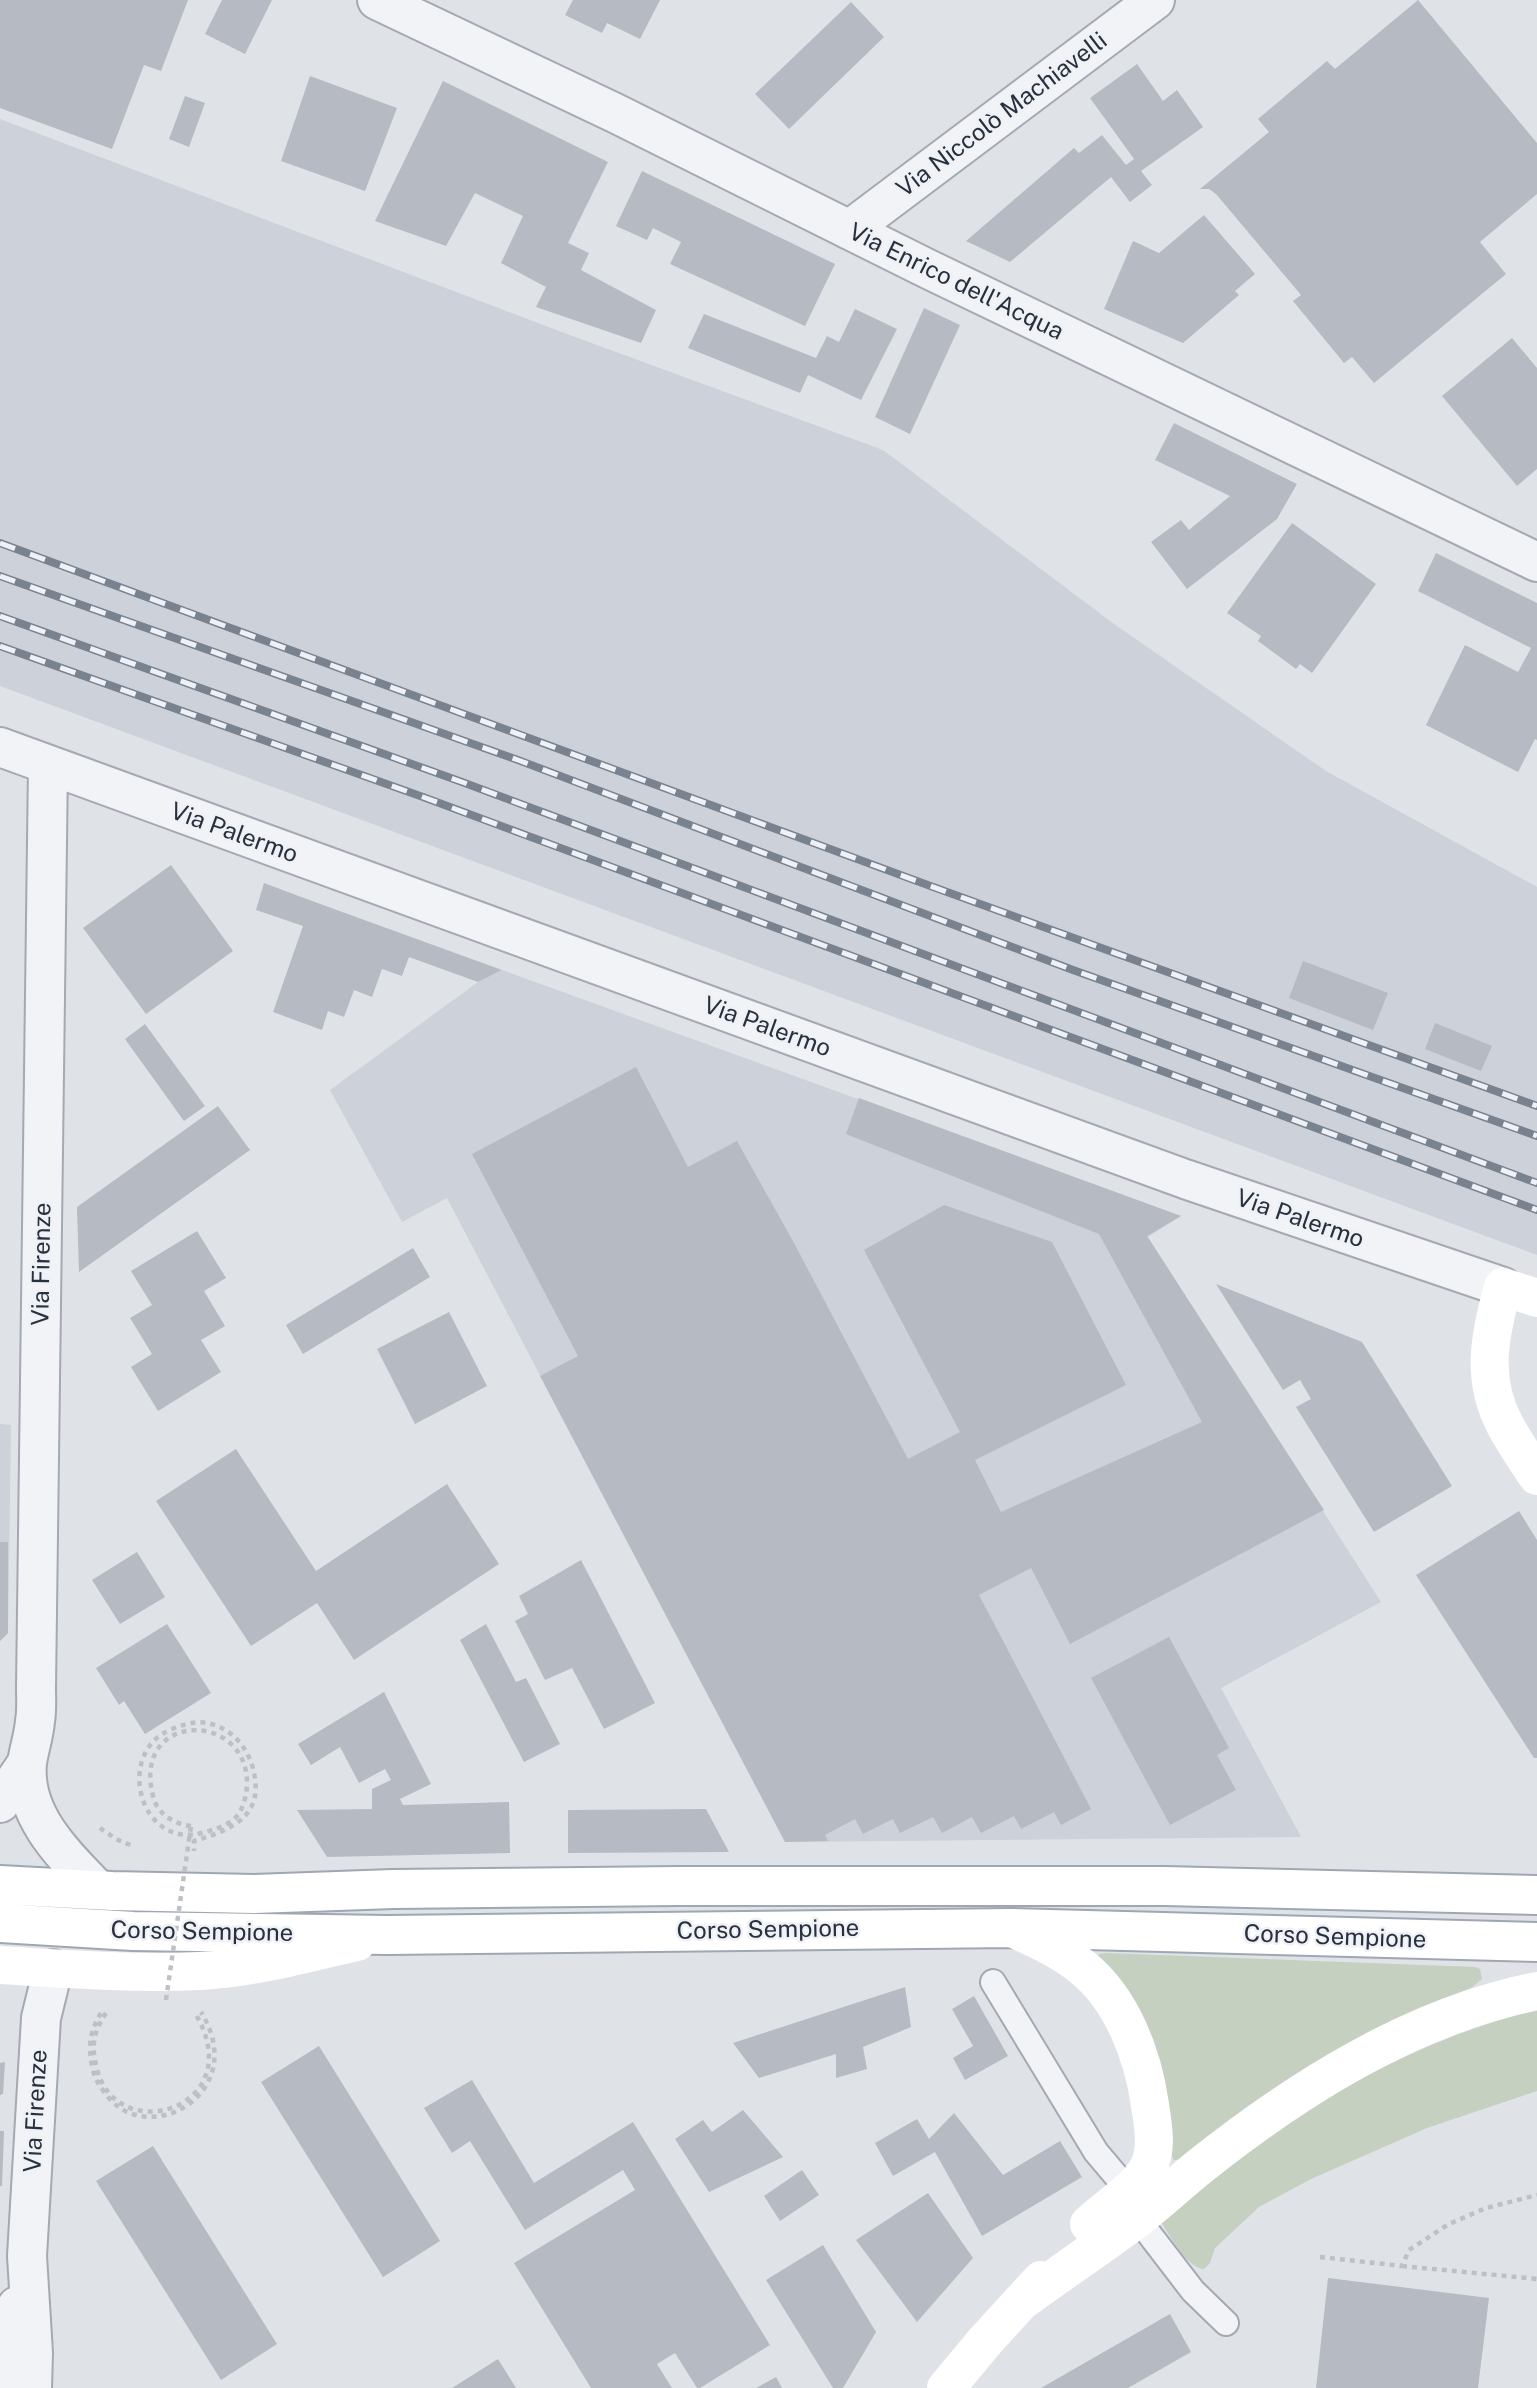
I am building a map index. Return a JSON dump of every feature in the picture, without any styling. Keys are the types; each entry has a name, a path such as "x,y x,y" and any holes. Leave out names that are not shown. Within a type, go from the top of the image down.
{"main road":[{"path":"1520,1292 1490,1338 1488,1359 1496,1404 1504,1424 1537,1476"},
{"name":"Corso Sempione","path":"0,1885 254,1894 393,1889 678,1886 1164,1886 1537,1895"},
{"name":"Corso Sempione","path":"0,1923 133,1931 387,1936 1012,1928 1537,1942"},
{"path":"1012,1928 1056,1950 1082,1968 1110,1998 1132,2037 1147,2086 1154,2146 1133,2204"},
{"path":"0,1965 53,1969 200,1971 272,1961 387,1936"},
{"path":"946,2388 1025,2299 1133,2204 1201,2165 1315,2084 1374,2051 1446,2018 1500,1999 1537,1991"}],"street":[{"name":"Via Enrico dell'Acqua","path":"377,0 1537,562"},
{"name":"Via Niccolò Machiavelli","path":"849,230 1154,0"},
{"name":"Via Palermo","path":"0,747 1185,1179 1520,1292"},
{"name":"Via Firenze","path":"48,765 36,1720 27,1763 29,1786 43,1825 53,1843 98,1890"},
{"name":"Via Firenze","path":"0,1803 27,1763"},
{"name":"Via Firenze","path":"15,2364 27,2256 41,2018 53,1969"}],"lane":[{"path":"993,1982 1096,2152 1193,2291 1226,2323"}],"path":[{"path":"174,1996 161,1996 166,2000 174,1947 187,1853 189,1840 191,1826 179,1825 164,1815 154,1802 149,1766 153,1754 171,1736 185,1730 206,1731 222,1737 234,1746 242,1757 247,1773 244,1804 236,1817 223,1826 193,1836 184,1835 176,1834 163,1829 150,1814 139,1787 141,1765 146,1751 167,1731 183,1724 202,1722 218,1725 241,1743 249,1756 255,1790 251,1807 241,1821 224,1832 194,1841 194,1852 182,1853"},
{"path":"98,1825 116,1839 139,1848"},
{"path":"106,2010 92,2027 90,2055 94,2079 109,2099 127,2113 143,2117 174,2112 200,2095 208,2083 216,2057 214,2041 207,2023 196,2010"},
{"path":"1402,2266 1409,2250 1449,2224 1486,2208 1537,2195"},
{"path":"1320,2257 1537,2279"}],"shaded area":[{"path":"0,119 567,334 883,450 1114,624 1326,771 1537,887 1537,1255 0,686"},
{"path":"502,970 1181,1216 1148,1237 1381,1602 1221,1688 1301,1837 785,1842 447,1198 402,1222 330,1090 478,982"},
{"path":"0,1424 11,1425 8,1633 0,1641"}],"green space":[{"path":"1099,1954 1475,1967 1480,1969 1482,1979 1471,1988 1411,2014 1174,2160 1098,1957"},
{"path":"1537,2009 1537,2091 1427,2128 1311,2179 1259,2207 1215,2248 1210,2263 1204,2269 1197,2267 1184,2256 1158,2217 1280,2129 1344,2088 1442,2041"}],"building":[{"path":"0,0 188,0 161,71 144,65 112,149 0,108"},
{"path":"222,0 272,0 245,54 205,34"},
{"path":"573,0 660,0 640,39 607,23 602,33 565,15"},
{"path":"1418,0 1537,143 1537,194 1480,242 1506,274 1374,383 1352,357 1344,363 1293,301 1301,295 1216,194 1209,189 1200,189 1269,132 1258,119 1327,61 1335,69"},
{"path":"851,2 884,37 789,129 755,94"},
{"path":"1137,64 1163,101 1177,90 1203,127 1141,171 1152,185 1130,202 1111,177 1010,262 966,241 1074,148 1079,153 1102,135 1126,165 1134,159 1090,98"},
{"path":"310,76 397,108 365,191 281,161"},
{"path":"443,81 608,162 568,243 589,253 581,270 656,310 641,343 536,307 546,287 501,263 523,216 475,193 446,246 375,221"},
{"path":"185,96 205,103 189,147 169,139"},
{"path":"642,171 835,264 805,326 670,264 681,242 653,228 647,240 616,226"},
{"path":"1204,215 1255,274 1235,291 1239,295 1183,343 1104,309 1133,241 1159,253"},
{"path":"924,308 960,325 910,434 875,417"},
{"path":"855,309 897,329 861,400 808,375 800,393 688,348 704,314 816,358 827,336 839,342"},
{"path":"1512,338 1537,368 1537,469 1517,486 1442,396"},
{"path":"1174,423 1297,484 1277,519 1187,589 1151,542 1181,520 1189,530 1230,496 1155,460"},
{"path":"1292,523 1376,584 1312,673 1300,664 1296,669 1258,641 1261,636 1227,613"},
{"path":"1436,553 1537,603 1537,740 1535,739 1518,772 1426,725 1465,645 1518,672 1531,648 1418,591"},
{"path":"171,865 233,951 146,1014 83,928"},
{"path":"264,883 502,970 478,982 409,957 402,976 382,969 372,997 354,990 344,1017 328,1011 322,1030 273,1012 303,926 256,910"},
{"path":"1303,961 1388,993 1373,1030 1289,998"},
{"path":"1435,1023 1492,1046 1481,1071 1425,1049"},
{"path":"145,1024 205,1106 184,1121 125,1039"},
{"path":"636,1067 688,1167 737,1141 908,1459 960,1432 864,1250 944,1205 1052,1242 1126,1385 975,1460 1001,1512 1202,1422 1099,1234 846,1134 859,1098 1181,1216 1147,1236 1324,1510 1070,1644 1031,1568 979,1595 1091,1809 1061,1825 1054,1812 1021,1829 1014,1816 981,1833 972,1817 942,1833 933,1817 900,1833 893,1819 863,1834 855,1819 825,1835 828,1841 785,1842 540,1376 578,1356 472,1154"},
{"path":"218,1106 250,1150 79,1272 77,1207"},
{"path":"197,1231 226,1278 204,1291 225,1326 201,1340 221,1372 158,1411 131,1367 152,1354 130,1318 152,1305 131,1271"},
{"path":"413,1248 430,1277 303,1354 286,1325"},
{"path":"1216,1284 1362,1342 1452,1486 1374,1532 1296,1407 1311,1399 1300,1380 1283,1390"},
{"path":"449,1312 487,1386 415,1424 377,1349"},
{"path":"236,1449 316,1571 447,1484 499,1564 354,1660 317,1603 251,1646 156,1501"},
{"path":"1519,1511 1537,1540 1537,1758 1534,1758 1416,1575"},
{"path":"0,1542 8,1542 8,1633 0,1641"},
{"path":"137,1552 165,1597 120,1624 92,1580"},
{"path":"581,1560 655,1703 604,1729 572,1668 545,1680 515,1621 528,1614 519,1596"},
{"path":"167,1624 211,1693 145,1734 124,1701 119,1705 96,1668"},
{"path":"486,1624 516,1682 526,1678 560,1744 524,1762 460,1640"},
{"path":"1169,1637 1229,1748 1217,1755 1236,1790 1170,1825 1091,1678"},
{"path":"384,1692 431,1784 400,1799 403,1805 509,1802 510,1853 327,1857 297,1810 372,1809 372,1789 391,1780 385,1769 359,1783 340,1747 311,1765 298,1744"},
{"path":"706,1809 729,1852 568,1853 568,1810"},
{"path":"905,1987 911,2027 863,2047 867,2069 836,2078 836,2054 759,2078 733,2043"},
{"path":"974,1996 1008,2056 965,2080 953,2058 973,2046 952,2009"},
{"path":"319,2046 440,2241 383,2277 261,2082"},
{"path":"5,2062 3,2094 0,2095 0,2063"},
{"path":"472,2080 534,2183 633,2122 770,2345 700,2388 697,2388 675,2353 657,2364 672,2388 591,2388 514,2263 635,2190 623,2170 525,2230 470,2141 452,2153 424,2108"},
{"path":"743,2110 783,2157 709,2192 675,2139 703,2120 712,2132"},
{"path":"954,2113 1003,2175 1060,2141 1082,2177 982,2236 935,2152 893,2176 875,2143 917,2119 929,2139"},
{"path":"0,2131 4,2131 2,2186 0,2186"},
{"path":"153,2146 277,2344 221,2380 96,2181"},
{"path":"802,2170 819,2195 780,2221 764,2196"},
{"path":"928,2193 973,2258 917,2322 856,2240"},
{"path":"823,2245 876,2332 843,2388 833,2388 766,2280"},
{"path":"1328,2278 1489,2298 1478,2388 1316,2388"},
{"path":"1170,2314 1191,2352 1128,2388 1041,2388"},
{"path":"498,2359 516,2388 452,2388"},
{"path":"776,2377 782,2388 756,2388"}],"railway":[{"path":"0,543 1537,1106"},
{"path":"0,576 518,760 1073,970 1537,1136"},
{"path":"0,616 462,782 1537,1183"},
{"path":"0,646 423,797 1537,1210"}]}
